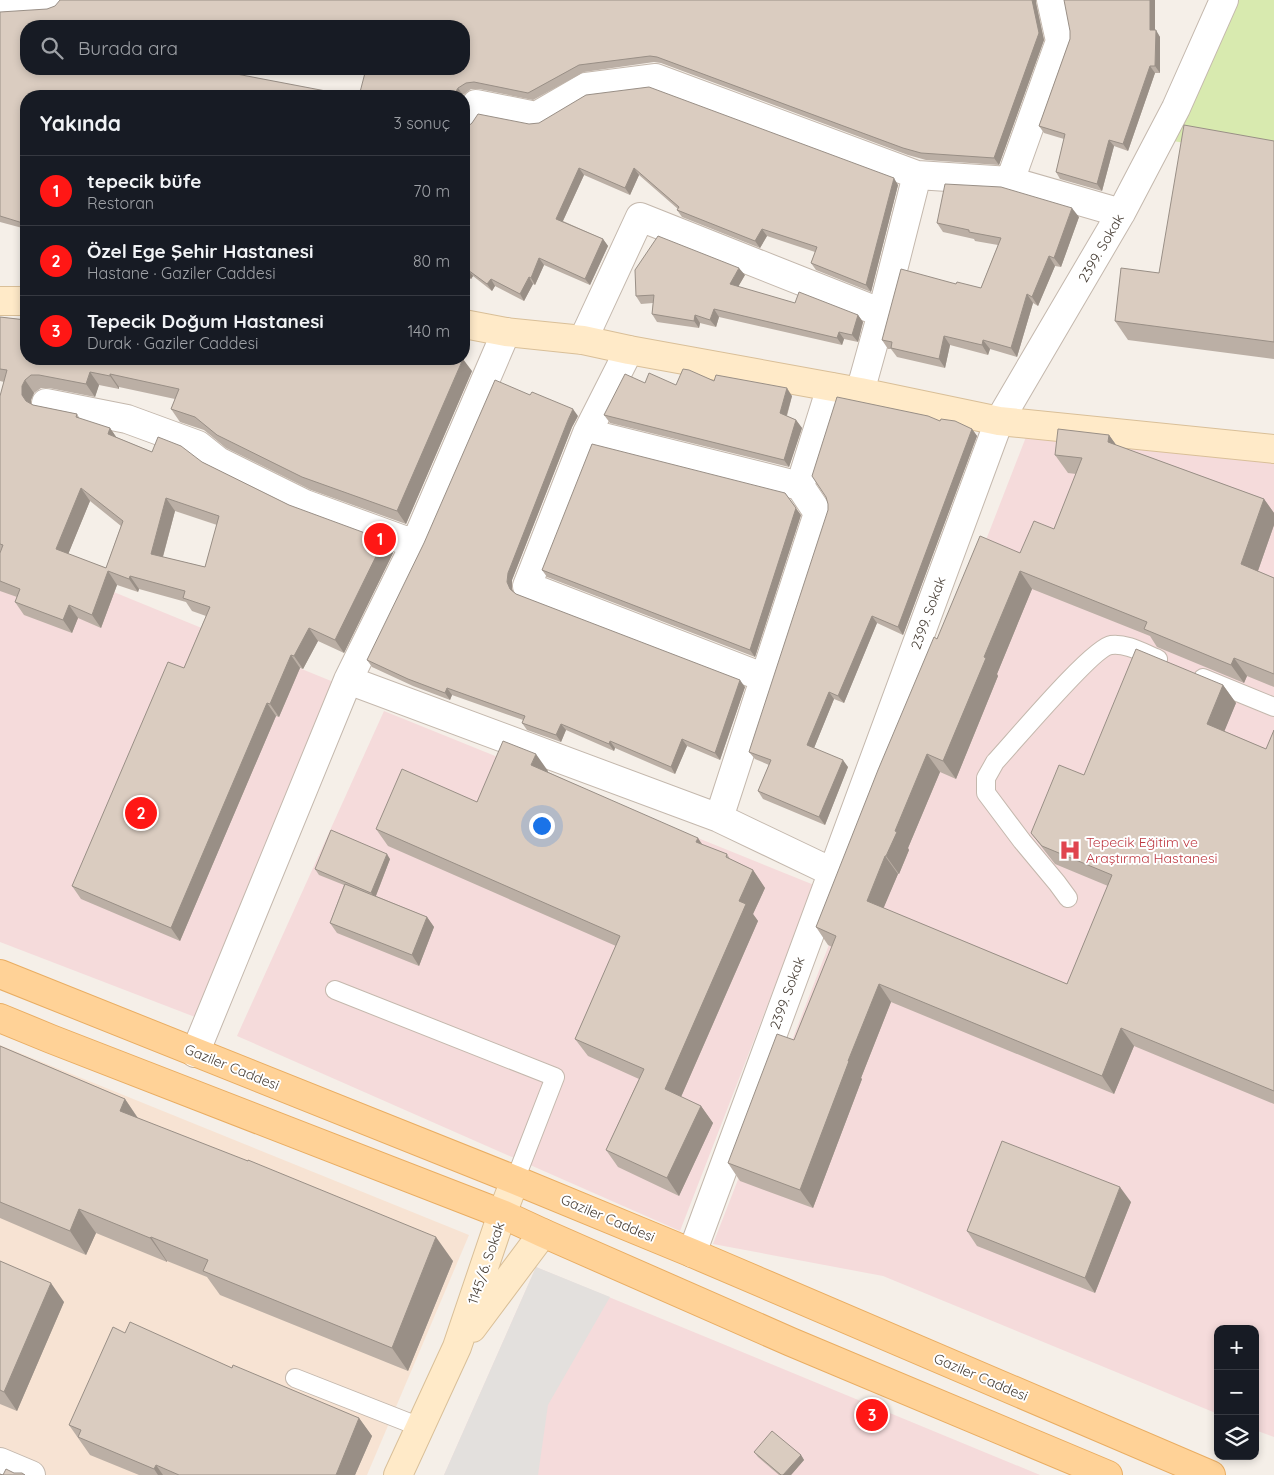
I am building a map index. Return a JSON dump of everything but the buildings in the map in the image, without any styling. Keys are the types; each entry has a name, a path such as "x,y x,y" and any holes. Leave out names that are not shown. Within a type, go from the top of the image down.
{"main road":[{"name":"Gaziler Caddesi","path":"0,974 515,1180 692,1253 1211,1475"},
{"path":"0,1018 502,1214 791,1342 1108,1475"}],"street":[{"path":"0,4 51,0"},
{"path":"1010,181 1060,41 1051,0"},
{"name":"2399. Sokak","path":"692,1253 999,421 1122,213 1176,108 1224,0"},
{"path":"470,112 476,104 536,116 586,87 656,78 917,175 1010,181 1122,213"},
{"path":"860,392 917,175"},
{"path":"584,340 640,217 882,313"},
{"path":"0,301 20,301"},
{"path":"470,325 506,332 584,340 860,392 999,421 1274,449"},
{"path":"195,1053 348,680 415,544 506,332"},
{"path":"629,350 587,433 527,586 765,678"},
{"path":"800,486 830,387"},
{"path":"46,403 127,419 198,445 218,461 305,504 415,544"},
{"path":"587,433 800,486 818,513 719,818"},
{"path":"348,680 719,818 832,872"},
{"name":"1145/6. Sokak","path":"398,1475 457,1347 515,1180"},
{"name":"1145/6. Sokak","path":"457,1347 543,1233"},
{"path":"0,1462 31,1475"}],"lane":[{"path":"1068,898 986,793 986,778 995,762 1074,674 1096,653 1108,645 1124,645 1274,707"},
{"path":"335,990 555,1077 515,1180"},
{"path":"295,1378 420,1427"}],"shaded area":[{"name":"Tepecik Eğitim ve Araştırma Hastanesi","path":"1031,424 1274,456 1274,1437 1259,1431 1259,1325 1214,1325 1214,1412 883,1276 713,1244"},
{"path":"16,552 336,683 195,1017 0,942 0,589"},
{"path":"384,711 814,885 680,1231 237,1036"},
{"path":"0,1045 469,1235 367,1475 0,1475"},
{"path":"536,1267 1040,1475 444,1475"},
{"path":"536,1267 610,1297 548,1405 538,1475 444,1475"}],"green space":[{"path":"1230,0 1274,0 1274,158 1173,141"}],"place":[{"name":"tepecik büfe","path":"380,539"},
{"name":"Özel Ege Şehir Hastanesi","path":"141,813"},
{"name":"Tepecik Eğitim ve Araştırma Hastanesi","path":"1070,850"},
{"name":"Tepecik Doğum Hastanesi","path":"872,1415"}]}
